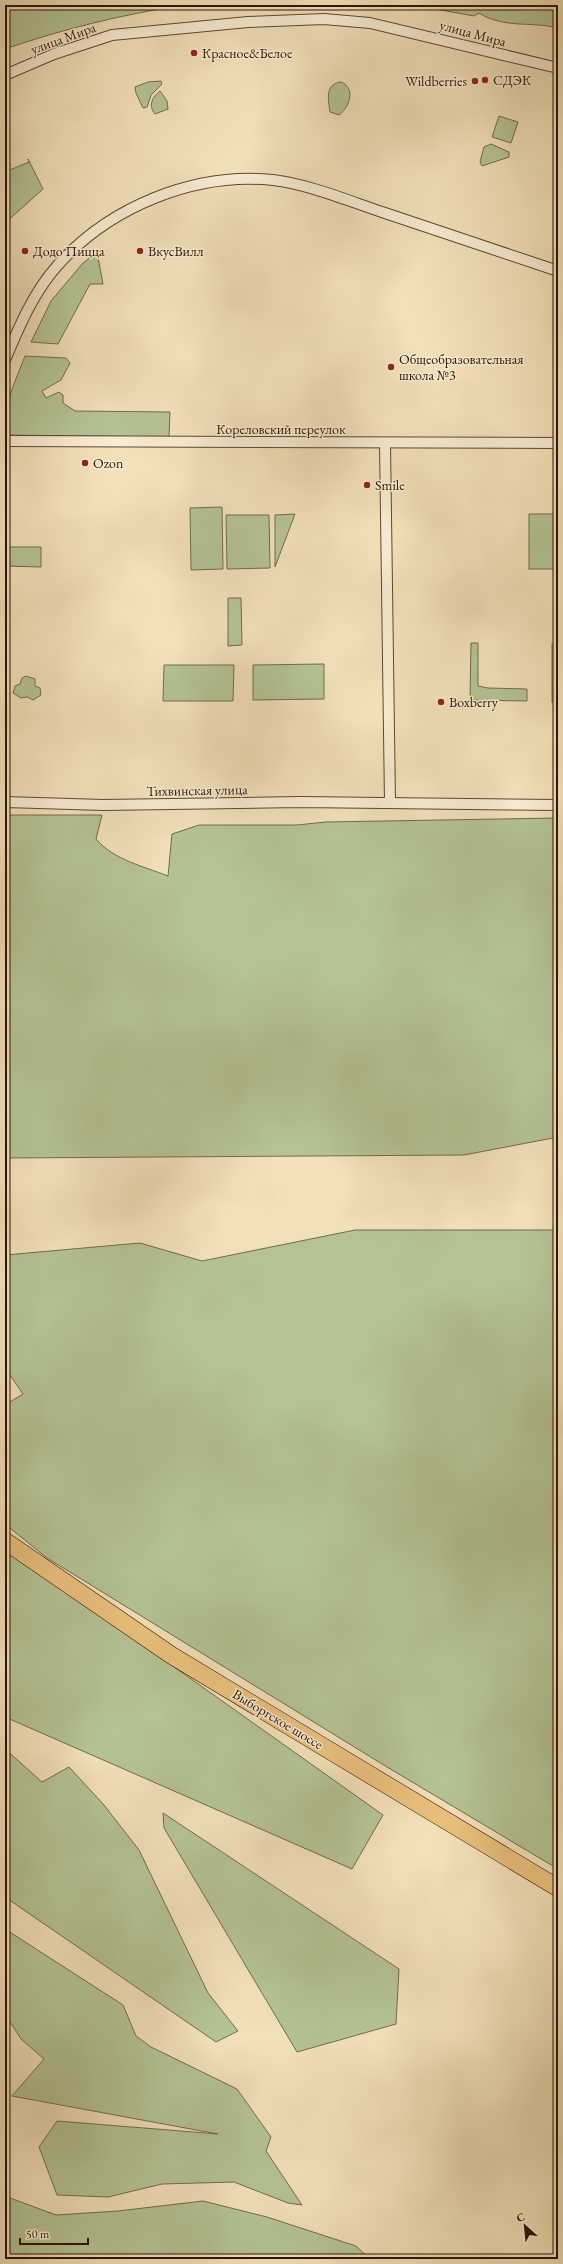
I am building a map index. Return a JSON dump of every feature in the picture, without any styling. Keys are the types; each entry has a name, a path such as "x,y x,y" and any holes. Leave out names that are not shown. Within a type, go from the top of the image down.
{"main road":[{"name":"Выборгское шоссе","path":"5,1541 171,1655 558,1888"}],"street":[{"name":"улица Мира","path":"5,75 54,54 112,35 248,22 324,19 377,24 558,68"},
{"path":"5,360 23,318 56,267 91,235 131,208 177,189 221,181 273,180 326,193 558,271"},
{"name":"Кореловский переулок","path":"5,441 558,443"},
{"path":"384,443 390,803"},
{"name":"Тихвинская улица","path":"5,802 103,805 300,802 558,805"}],"green space":[{"path":"5,5 185,5 94,23 5,49"},
{"path":"413,5 558,5 558,28 508,23 489,18 479,13 474,16"},
{"path":"161,81 162,84 151,95 147,107 143,108 136,93 135,87 148,82"},
{"path":"341,82 349,89 350,98 343,112 339,115 330,112 328,97 332,86"},
{"path":"160,91 167,101 168,109 155,114 151,105 153,99"},
{"path":"499,116 518,122 511,143 492,137"},
{"path":"491,144 509,152 509,157 482,166 480,162 484,147"},
{"path":"28,159 43,189 5,223 5,172 29,162"},
{"path":"97,252 103,284 90,284 58,344 31,342 51,301 83,263"},
{"path":"25,356 66,358 70,363 61,380 42,391 46,398 59,392 63,395 63,403 75,411 170,412 169,437 9,435 6,415 10,395"},
{"path":"222,507 223,569 191,570 190,508"},
{"path":"295,514 275,567 275,515"},
{"path":"529,514 558,514 558,569 529,569"},
{"path":"226,515 269,515 270,568 227,569"},
{"path":"5,547 41,547 41,567 5,566"},
{"path":"228,598 241,598 242,645 228,646"},
{"path":"471,643 478,643 478,686 488,688 527,689 527,701 470,700"},
{"path":"552,644 558,644 558,702 552,702"},
{"path":"324,664 324,699 253,700 253,665"},
{"path":"164,665 234,665 233,701 163,701"},
{"path":"26,676 35,679 35,686 40,688 41,695 33,700 27,697 21,698 13,693 15,686 20,684 22,678"},
{"path":"5,815 102,815 96,839 103,846 129,862 168,876 172,834 199,825 297,825 326,822 558,818 558,1137 464,1155 5,1158"},
{"path":"355,1230 558,1230 558,1869 387,1767 47,1558 5,1524 5,1405 23,1394 5,1368 5,1255 140,1243 202,1261"},
{"path":"5,1547 383,1815 352,1869 5,1717"},
{"path":"5,1749 42,1782 69,1767 104,1805 139,1850 208,1993 238,2031 216,2042 5,1897"},
{"path":"163,1813 399,1969 396,2024 297,2052 164,1828"},
{"path":"5,1929 123,2005 136,2036 151,2047 237,2089 271,2137 266,2151 302,2205 288,2203 234,2182 162,2184 108,2197 57,2195 39,2147 57,2121 218,2134 12,2096 44,2059 21,2039 5,2014"},
{"path":"10,2198 56,2215 118,2211 203,2201 267,2217 356,2246 370,2259 5,2259 5,2200"}],"place":[{"name":"Красное&Белое","path":"194,53"},
{"name":"СДЭК","path":"485,80"},
{"name":"Wildberries","path":"475,81"},
{"name":"Додо Пицца","path":"25,251"},
{"name":"ВкусВилл","path":"140,251"},
{"name":"Общеобразовательная школа №3","path":"391,367"},
{"name":"Ozon","path":"85,463"},
{"name":"Smile","path":"367,485"},
{"name":"Boxberry","path":"441,702"}]}
